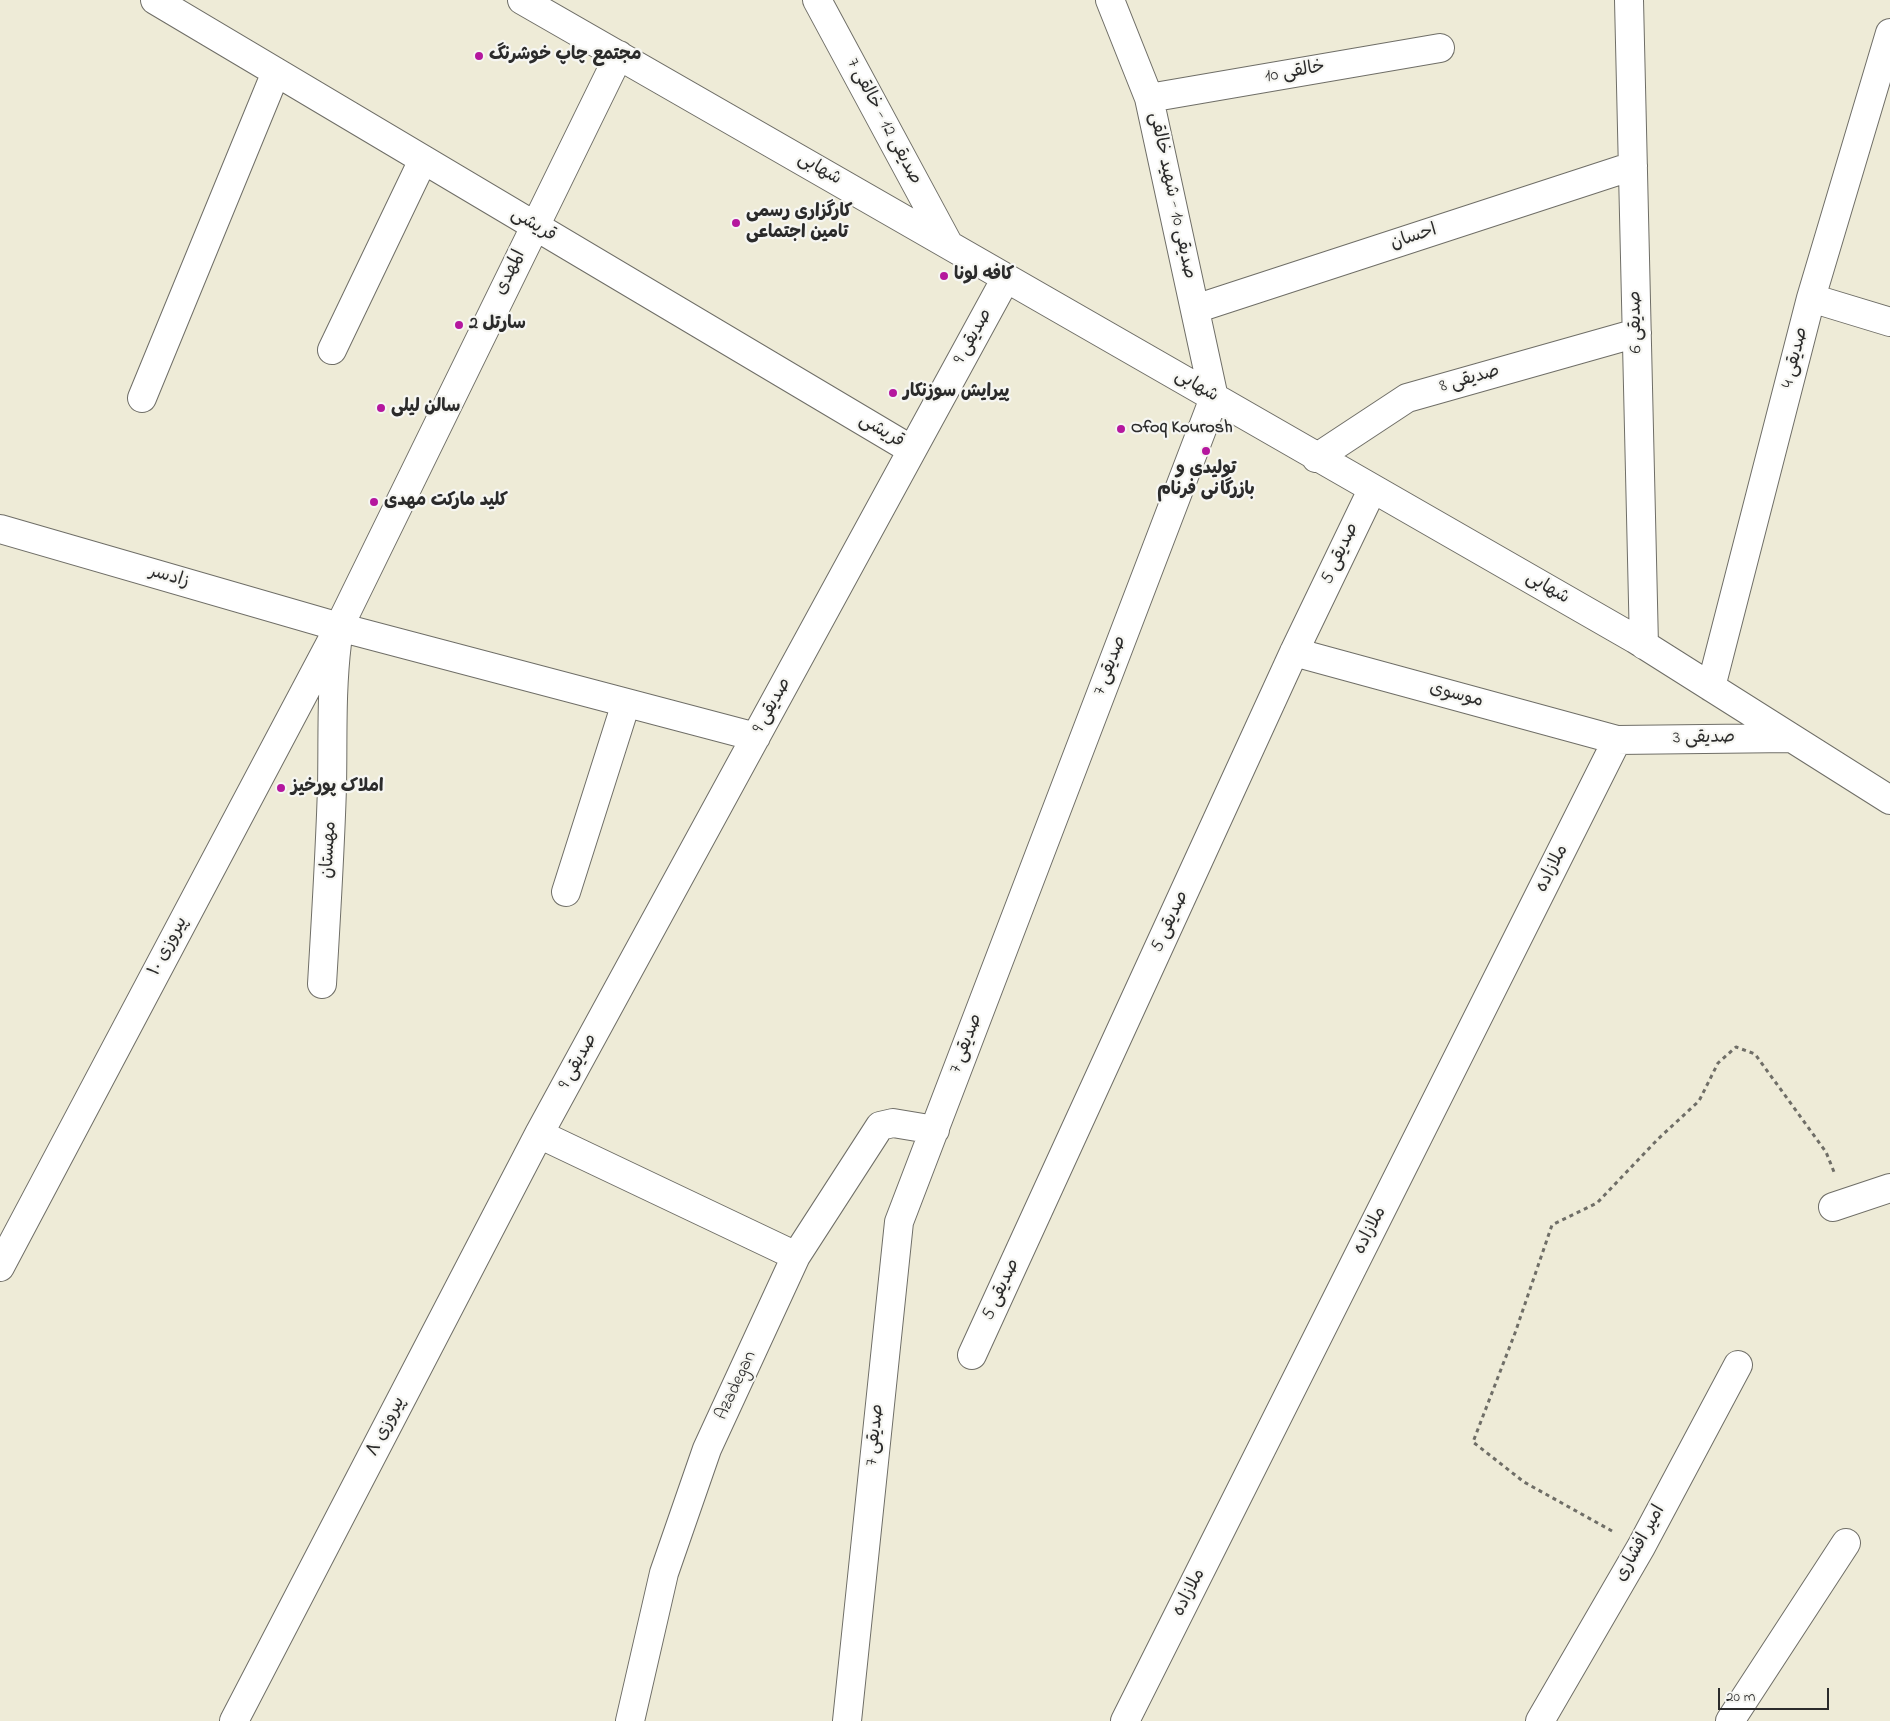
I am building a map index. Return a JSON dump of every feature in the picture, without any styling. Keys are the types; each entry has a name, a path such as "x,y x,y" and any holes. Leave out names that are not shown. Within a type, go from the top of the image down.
{"street":[{"name":"قریشی","path":"155,0 912,450"},
{"name":"شهابی","path":"522,0 1644,645 1890,800"},
{"name":"صدیقی 12 - خالقی 7","path":"817,0 948,245"},
{"name":"صدیقی 10 - شهید خالقی","path":"1110,0 1149,98 1214,398"},
{"name":"صدیقی 6","path":"1629,0 1644,645"},
{"name":"صدیقی 4","path":"1712,687 1811,298 1890,33"},
{"name":"خالقی 10","path":"1149,98 1440,48"},
{"name":"المهدی","path":"339,627 619,56"},
{"path":"142,398 276,72"},
{"path":"332,350 423,160"},
{"name":"احسان","path":"1195,309 1633,166"},
{"name":"صدیقی 9","path":"539,1134 1006,278"},
{"path":"1811,298 1890,322"},
{"name":"صدیقی 8","path":"1316,458 1407,398 1637,333"},
{"name":"صدیقی 7","path":"847,1721 898,1222 935,1130 1214,398"},
{"name":"صدیقی 5","path":"972,1355 1294,652 1372,490"},
{"name":"زادسر","path":"0,529 339,627 756,737"},
{"name":"مهستان","path":"322,984 330,849 333,752 332,687 339,627"},
{"name":"پیروزی ١٠","path":"0,1267 339,627"},
{"name":"موسوی","path":"1294,652 1617,740"},
{"path":"566,892 626,703"},
{"name":"صدیقی 3","path":"1617,740 1791,738"},
{"name":"ملازاده","path":"1125,1721 1617,740"},
{"name":"Azadegan","path":"630,1721 664,1572 707,1449 796,1256 880,1126 893,1124 935,1130"},
{"path":"539,1134 796,1256"},
{"name":"پیروزی ٨","path":"234,1721 539,1134"},
{"path":"1833,1207 1890,1188"},
{"name":"امیر افشاری","path":"1540,1721 1641,1547 1738,1365"},
{"path":"1730,1721 1846,1543"}],"path":[{"path":"1641,1547 1524,1482 1473,1442 1515,1333 1552,1225 1597,1203 1658,1138 1699,1101 1718,1064 1736,1047 1755,1054 1826,1152 1837,1180 1833,1207"}],"place":[{"name":"مجتمع چاپ خوشرنگ","path":"479,56"},
{"name":"کارگزاری رسمی تامین اجتماعی","path":"736,223"},
{"name":"کافه لونا","path":"944,276"},
{"name":"سارتل 2","path":"459,325"},
{"name":"پیرایش سوزنکار","path":"893,393"},
{"name":"سالن لیلی","path":"381,408"},
{"name":"Ofoq Kourosh","path":"1121,429"},
{"name":"تولیدی و بازرگانی فرنام","path":"1206,451"},
{"name":"کلید مارکت مهدی","path":"374,502"},
{"name":"املاک پورخیز","path":"281,788"}]}
